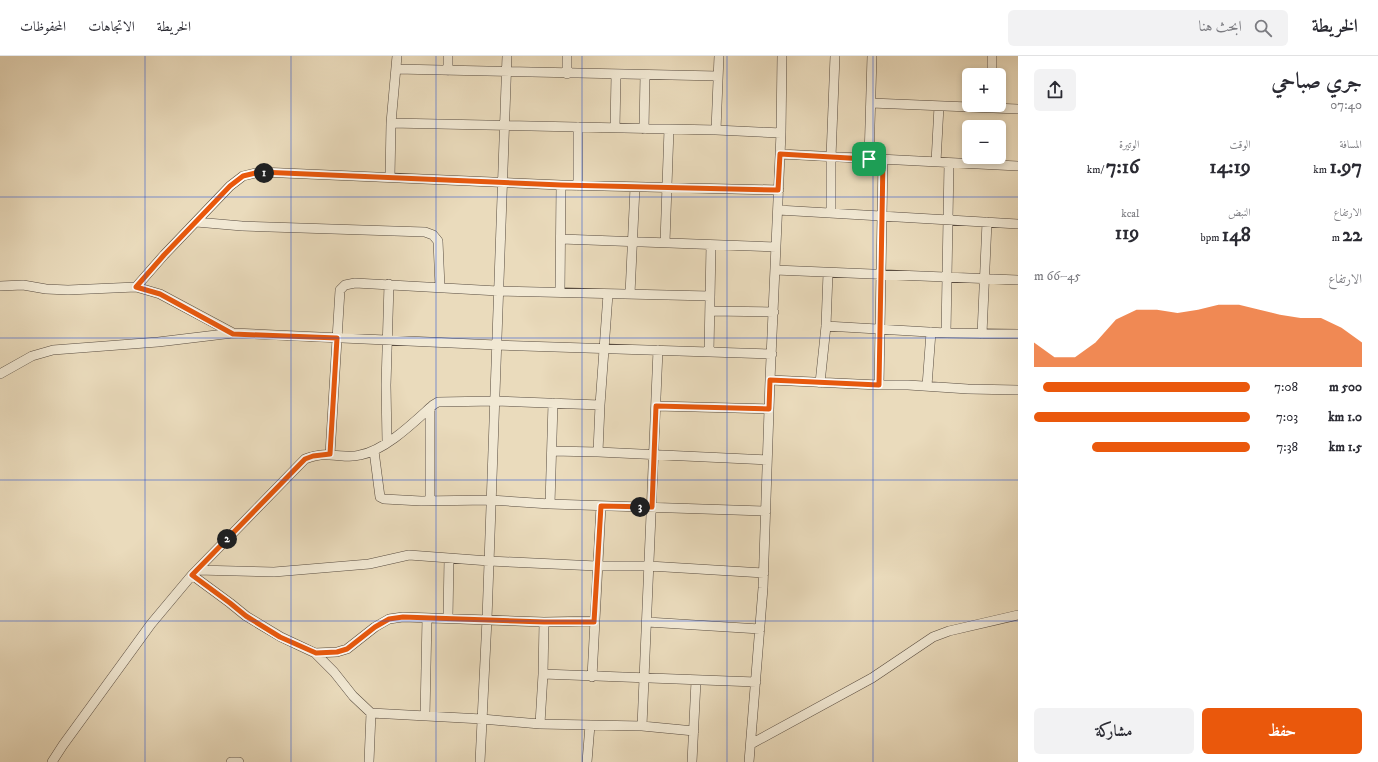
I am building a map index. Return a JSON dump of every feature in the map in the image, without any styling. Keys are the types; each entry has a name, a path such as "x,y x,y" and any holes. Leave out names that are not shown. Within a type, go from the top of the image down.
{"street":[{"path":"390,177 397,56"},
{"path":"448,56 448,71"},
{"path":"480,762 487,619 490,500 495,401 507,56"},
{"path":"567,56 567,74"},
{"path":"716,130 719,56"},
{"path":"749,762 764,573 770,380 781,133 782,56"},
{"path":"831,213 831,157 835,56"},
{"path":"869,159 872,103 872,56"},
{"path":"992,56 992,68"},
{"path":"396,69 567,74 718,76"},
{"path":"615,128 616,74"},
{"path":"644,129 645,75"},
{"path":"872,103 962,106"},
{"path":"936,162 939,106"},
{"path":"1006,108 1018,109"},
{"path":"392,124 716,130 781,133"},
{"path":"578,127 578,186"},
{"path":"665,242 668,129"},
{"path":"780,154 1018,166"},
{"path":"879,385 883,160"},
{"path":"946,333 949,163"},
{"path":"136,287 230,186 243,176 260,172 578,186 778,190"},
{"path":"560,292 561,185"},
{"path":"630,294 635,187"},
{"path":"778,210 1018,224"},
{"path":"196,222 242,226 425,232 433,235 438,240 440,287"},
{"path":"982,334 987,222"},
{"path":"561,239 776,247"},
{"path":"709,352 711,245"},
{"path":"775,270 984,280 1018,280"},
{"path":"820,383 826,326 828,273"},
{"path":"330,454 340,290 345,285 355,282 498,291 710,296"},
{"path":"387,442 386,384 389,284"},
{"path":"0,286 23,285 46,289 68,290 136,287 160,294 233,334"},
{"path":"598,452 608,294"},
{"path":"710,311 774,312"},
{"path":"826,326 946,333 1018,334"},
{"path":"927,386 931,332"},
{"path":"0,374 32,356 53,350 158,342 233,334 387,341 772,354"},
{"path":"642,726 658,350"},
{"path":"770,380 1018,390"},
{"path":"52,762 151,624 195,572 305,459 313,456 330,454 340,456 360,456 374,450 397,435 438,402 495,401 600,405"},
{"path":"550,504 553,403"},
{"path":"656,406 769,409"},
{"path":"430,408 430,501"},
{"path":"374,450 382,499 430,501 490,500 550,504 766,511"},
{"path":"552,451 767,460"},
{"path":"592,676 601,506"},
{"path":"195,572 274,572 369,564 409,555 489,561 597,566 649,566 764,573"},
{"path":"448,618 449,558"},
{"path":"195,572 246,616 280,637 316,653 334,672 353,696 371,713 482,718 540,724 642,726 694,731"},
{"path":"751,744 872,678 933,637 949,631 1018,615"},
{"path":"316,653 337,652 347,649 375,627 389,619 403,617 544,622 594,622"},
{"path":"426,716 427,618"},
{"path":"540,724 544,622"},
{"path":"647,622 760,629"},
{"path":"543,674 696,681 756,682"},
{"path":"692,762 696,681"},
{"path":"369,762 371,713"},
{"path":"587,762 590,725"},
{"path":"232,762 239,762"}],"route":[{"path":"780,154 869,159 883,160 879,385 770,380 769,409 656,406 652,507 601,506 594,622 544,622 403,617 389,619 375,627 347,649 337,652 316,653 280,637 246,616 192,575 305,459 313,456 330,454 337,338 233,334 160,294 136,287 164,255 230,186 243,176 260,172 503,183 778,190 780,154"}]}
